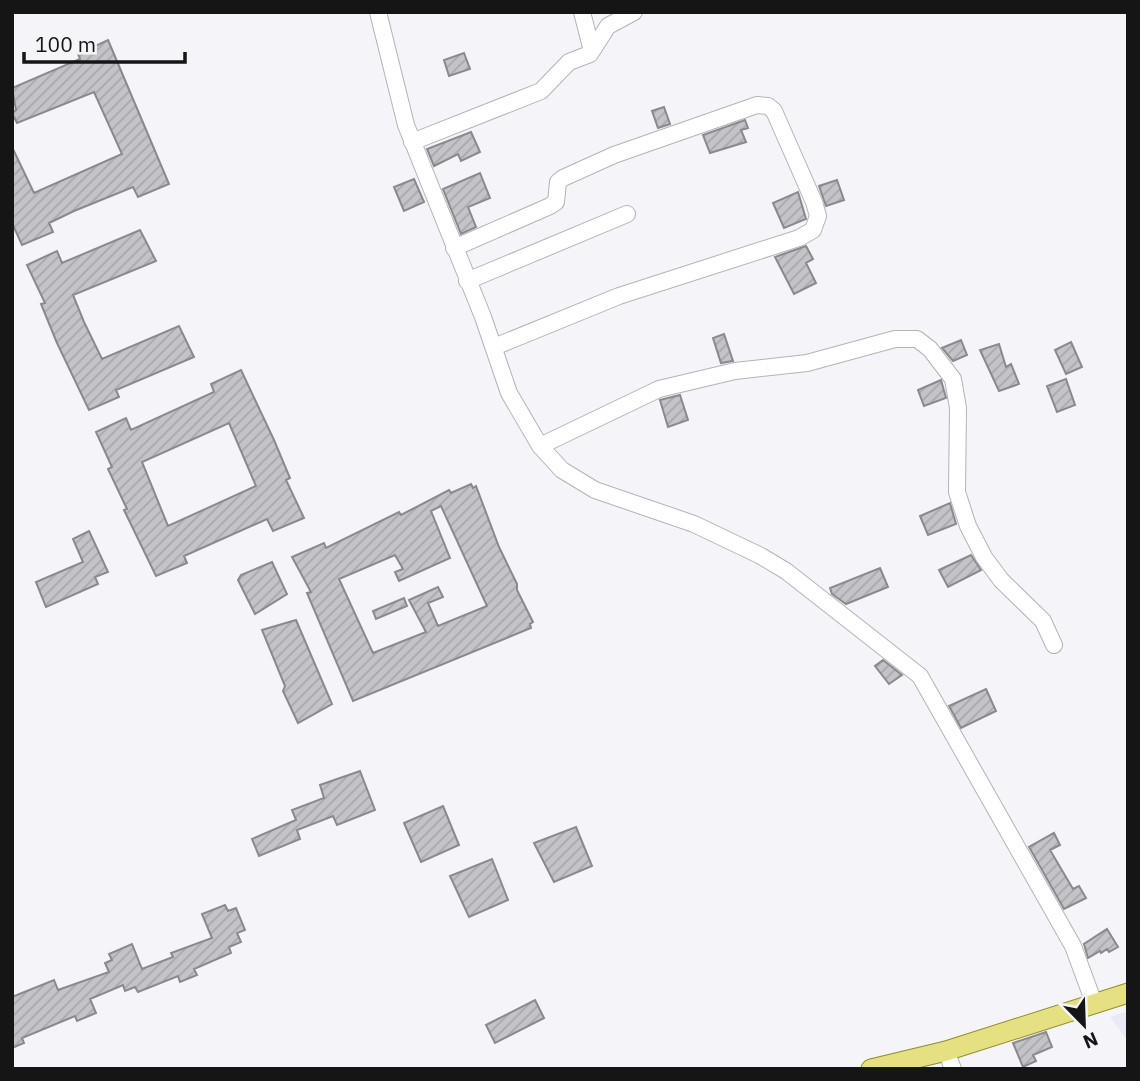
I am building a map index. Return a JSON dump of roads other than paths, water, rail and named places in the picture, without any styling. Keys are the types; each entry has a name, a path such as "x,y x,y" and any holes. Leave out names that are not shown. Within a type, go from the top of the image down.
{"main road":[{"path":"871,1069 950,1060 1094,1003 1128,993"}],"street":[{"path":"378,12 397,96 412,142 494,347 509,393 540,446 562,470 595,490 694,524 761,555 786,571 919,676 1073,946 1094,1003"},
{"path":"582,12 592,51"},
{"path":"412,142 527,99 541,91 569,62 592,51 608,26 634,12"},
{"path":"454,248 550,206 556,202 558,182 564,178 614,155 757,105 768,106 774,111 814,202 818,216 813,230 799,238 618,296 494,347"},
{"path":"467,281 627,214"},
{"path":"540,446 659,389 735,371 807,363 895,339 917,339 930,349 953,379 958,408 957,492 968,526 984,557 1001,580 1043,621 1054,645"}]}
